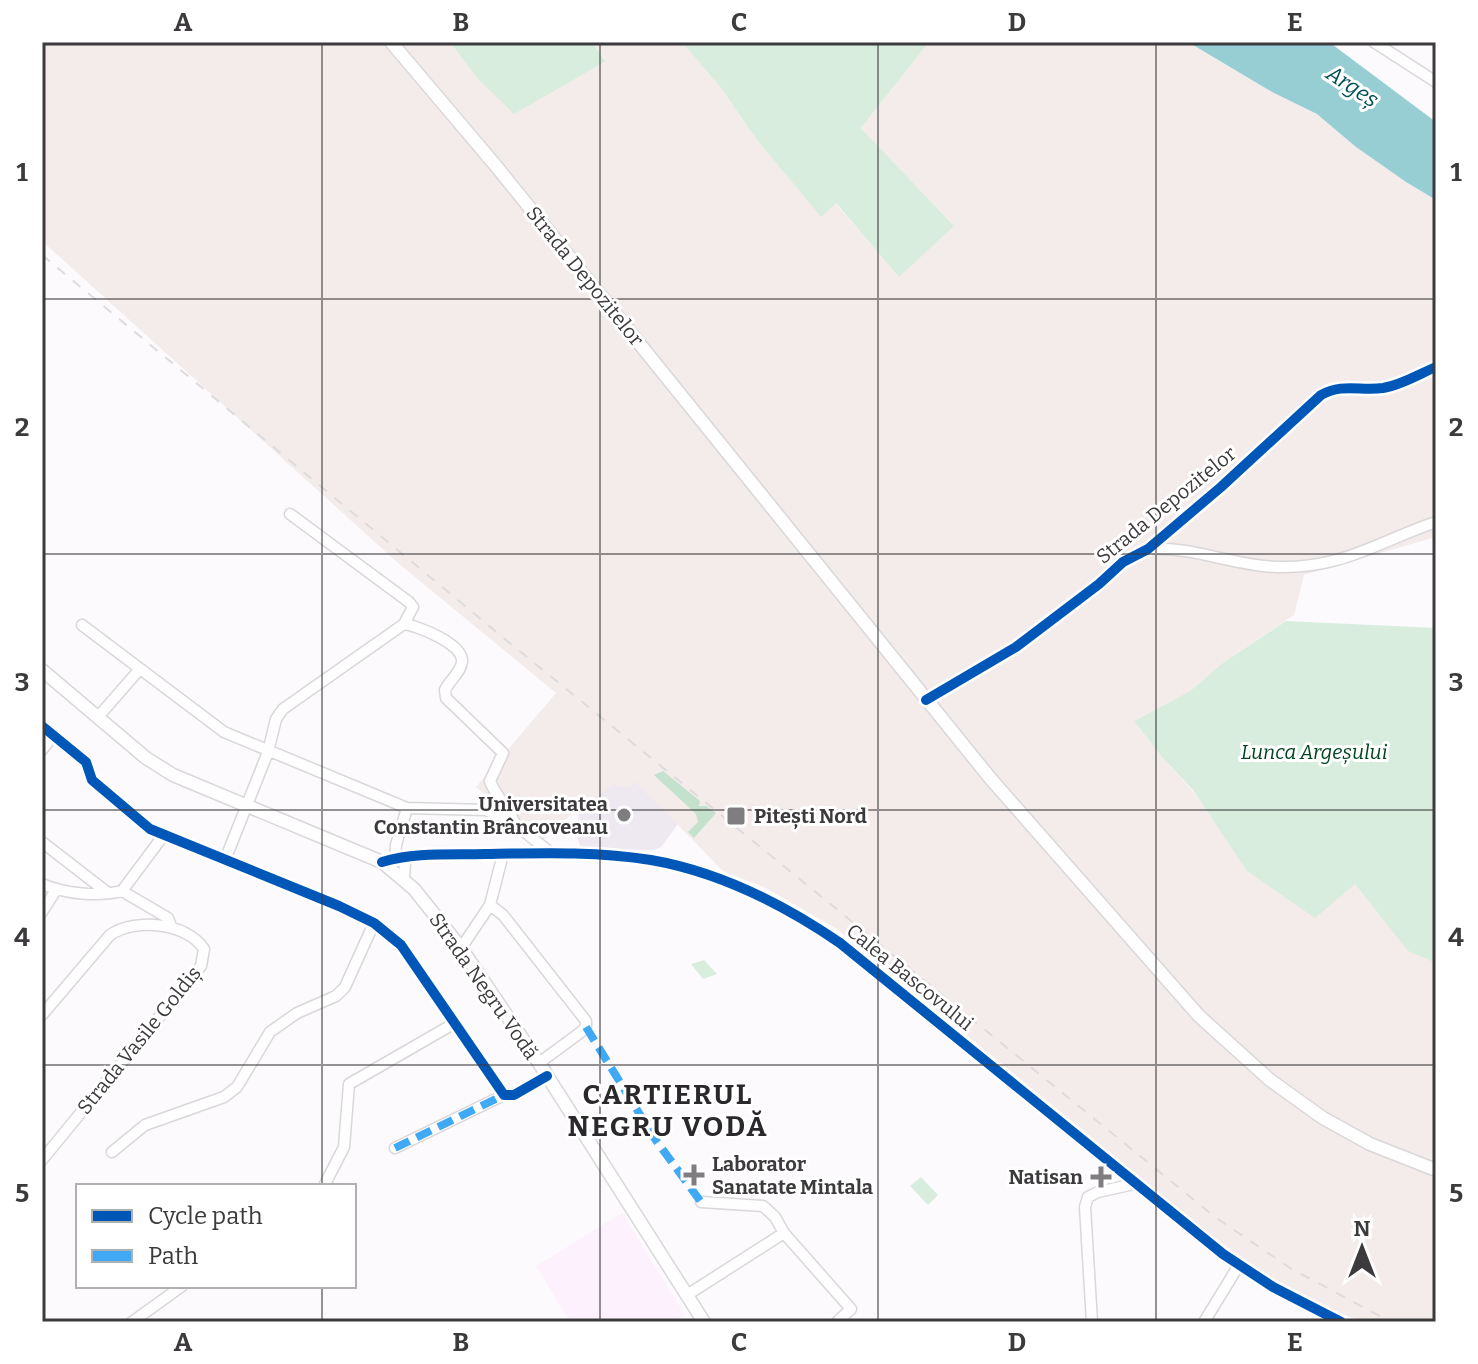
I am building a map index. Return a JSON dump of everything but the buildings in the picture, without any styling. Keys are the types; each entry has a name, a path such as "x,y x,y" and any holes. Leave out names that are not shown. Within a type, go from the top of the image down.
{"main road":[{"name":"Strada Depozitelor","path":"391,42 505,177 926,700 1038,835 1199,1016 1270,1080 1323,1118 1370,1144 1436,1170"},
{"name":"Strada Negru Vodă","path":"42,670 146,758 173,775 388,860 461,948 539,1063 704,1322"}],"street":[{"path":"1374,42 1436,82"},
{"name":"Strada Depozitelor","path":"926,700 1016,647 1088,593 1123,562 1148,549 1321,395 1347,386 1394,386 1436,367"},
{"path":"225,860 268,752 276,719 283,709 404,624 410,618 413,607 290,514"},
{"name":"Strada Depozitelor","path":"1148,549 1185,550 1243,564 1304,567 1338,561 1436,522"},
{"path":"404,624 429,632 453,646 462,656 463,664 445,690 446,698 503,753 490,781 493,790 512,812 515,824"},
{"path":"82,625 209,722 268,752 407,808 486,810 515,824 552,854"},
{"path":"98,717 139,670"},
{"path":"42,726 86,762 92,780 141,823 163,836 374,923 401,945 504,1095"},
{"path":"42,750 54,735"},
{"path":"388,860 407,808"},
{"path":"122,891 163,836"},
{"path":"42,842 108,893"},
{"path":"461,948 490,905 503,854"},
{"name":"Calea Bascovului","path":"388,860 409,856 503,854 626,857 667,864 720,879 785,907 840,943 1134,1184 1239,1265 1336,1321"},
{"path":"404,879 405,862 409,856"},
{"path":"42,884 56,890 122,891 168,918 171,926 124,927 110,935 42,1015"},
{"path":"42,912 56,890"},
{"path":"490,905 503,915 586,1021 586,1027 581,1032 539,1063"},
{"path":"112,1152 145,1125 166,1115 201,1107 224,1097 237,1087 270,1032 297,1013 336,996 345,987 374,923"},
{"name":"Strada Vasile Goldiș","path":"42,1160 201,966 205,957 200,943 171,926"},
{"path":"325,1184 344,1147 349,1084 455,1023"},
{"path":"395,1148 504,1095 514,1095 547,1076"},
{"path":"1092,1322 1085,1207 1088,1197 1134,1184"},
{"path":"701,1202 763,1206 851,1309 837,1322"},
{"path":"687,1295 784,1233"},
{"path":"1204,1322 1239,1265"},
{"path":"132,1322 179,1288"}],"shaded area":[{"path":"42,42 450,42 477,78 606,60 592,42 682,42 721,88 757,140 821,216 835,203 899,276 954,226 861,128 929,42 1188,42 1272,92 1317,114 1356,147 1436,200 1436,537 1304,575 1294,615 1224,662 1190,691 1134,721 1210,815 1355,884 1408,950 1436,963 1436,1322 1363,1322 1328,1308 1260,1271 1211,1235 837,929 764,887 723,871 635,781 629,787 619,787 614,783 570,815 542,841 476,787 556,693 398,563 42,241"},
{"name":"Universitatea Constantin Brâncoveanu","path":"635,781 678,824 661,847 654,850 587,849 580,846 577,837 579,811 614,782"},
{"path":"622,1213 685,1315 673,1322 570,1322 536,1266"}],"green space":[{"path":"450,42 592,42 606,61 514,114 477,78"},
{"path":"682,42 929,42 861,128 954,226 899,277 836,203 821,217"},
{"name":"Lunca Argeșului","path":"1286,621 1436,628 1436,963 1408,951 1355,884 1315,918 1247,871 1193,790 1134,721 1190,691 1224,662"},
{"path":"663,771 700,801 699,806 706,806 716,813 694,838 688,832 698,822 696,814 654,775"},
{"path":"704,960 717,974 703,979 691,964"},
{"path":"921,1177 938,1195 928,1205 910,1186"}],"water":[{"name":"Argeș","path":"1188,42 1329,42 1436,122 1436,200 1356,147 1317,114 1272,92"}],"railway":[{"path":"42,255 506,640 1215,1217 1290,1268 1391,1322"}],"marked path":[{"path":"586,1027 655,1139 701,1202"},
{"path":"395,1148 504,1095"}],"cycle path":[{"path":"926,700 1016,647 1123,562 1148,549 1321,395 1344,388 1390,387 1436,367"},
{"path":"42,726 86,762 92,780 150,829 374,923 401,945 504,1095 514,1095 547,1076"},
{"path":"382,862 433,855 610,855 677,865 750,891 840,943 1223,1254 1273,1287 1341,1322"}],"place":[{"name":"Universitatea Constantin Brâncoveanu","path":"624,815"},
{"name":"Pitești Nord","path":"736,816"},
{"name":"Laborator Sanatate Mintala","path":"694,1175"},
{"name":"Natisan","path":"1101,1177"}],"district":[{"name":"CARTIERUL NEGRU VODĂ","path":"668,1110"}]}
